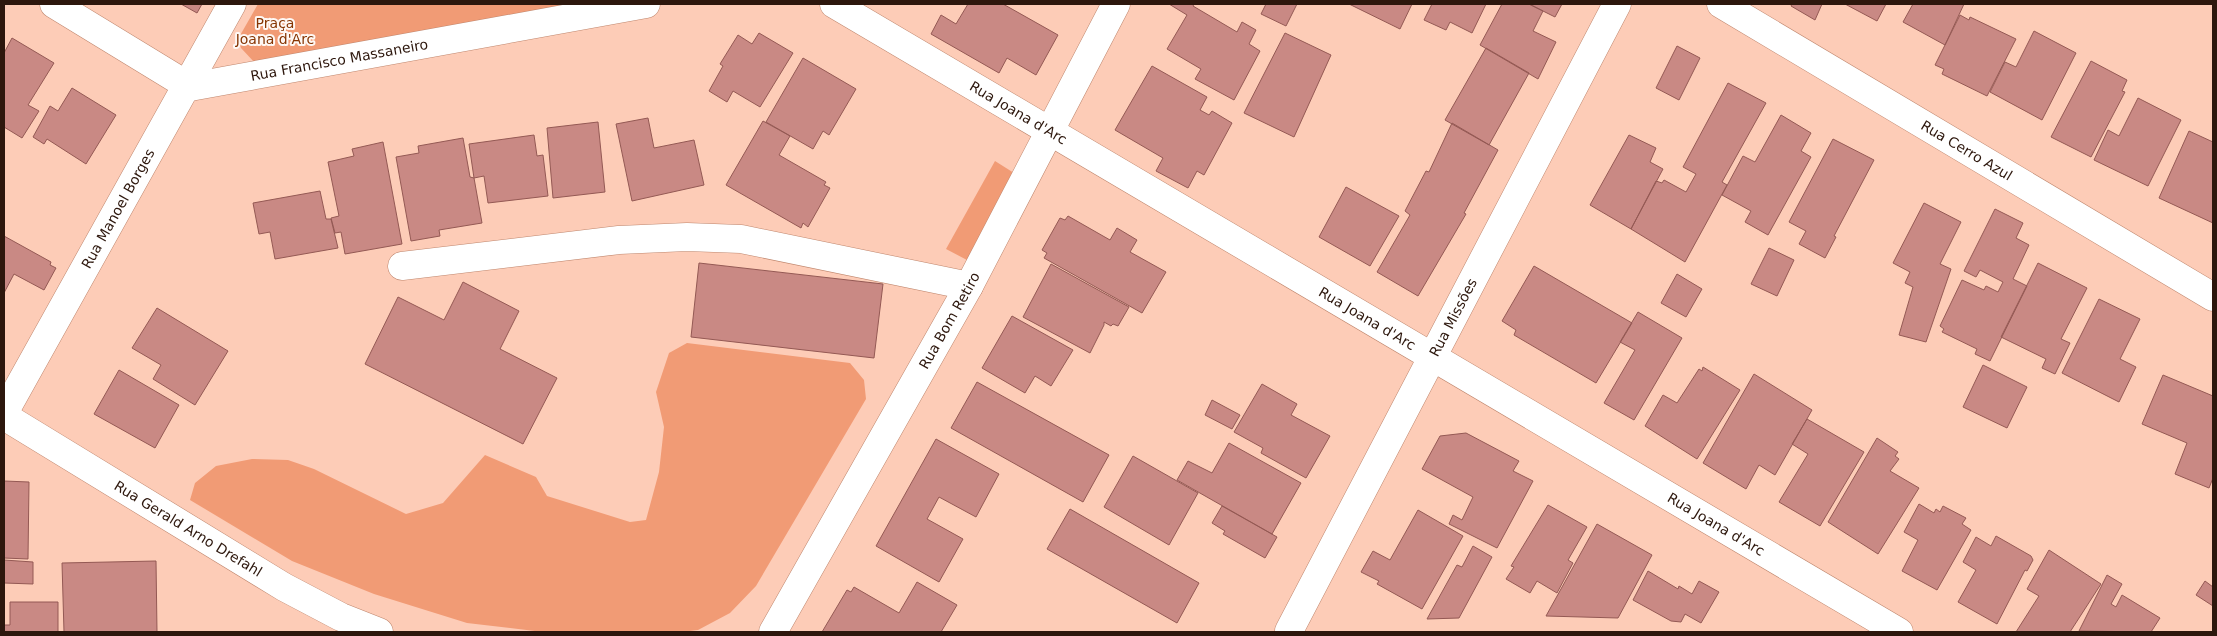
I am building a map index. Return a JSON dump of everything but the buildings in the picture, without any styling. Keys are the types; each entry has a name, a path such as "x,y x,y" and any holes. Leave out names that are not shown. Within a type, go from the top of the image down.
{"street":[{"path":"54,4 186,85"},
{"name":"Rua Manoel Borges","path":"4,414 232,4"},
{"name":"Rua Francisco Massaneiro","path":"186,85 190,86 646,4"},
{"name":"Rua Joana d'Arc","path":"834,4 1899,632"},
{"name":"Rua Bom Retiro","path":"773,632 969,286 1116,4"},
{"name":"Rua Missões","path":"1289,631 1617,4"},
{"name":"Rua Cerro Azul","path":"1721,4 2213,297"},
{"path":"402,266 619,240 687,237 741,239 969,286"},
{"name":"Rua Gerald Arno Drefahl","path":"4,414 343,625 379,632"}],"green space":[{"name":"Praça Joana d'Arc","path":"258,4 589,4 255,63 241,48 238,39"},
{"path":"995,161 1014,173 967,260 946,249"},
{"path":"687,343 850,363 864,380 866,399 756,586 730,613 698,630 682,632 543,632 467,623 374,594 292,561 190,500 195,483 216,466 252,459 288,460 314,469 406,514 443,503 485,455 536,477 547,496 630,522 646,520 659,472 664,427 656,392 669,353"}]}
